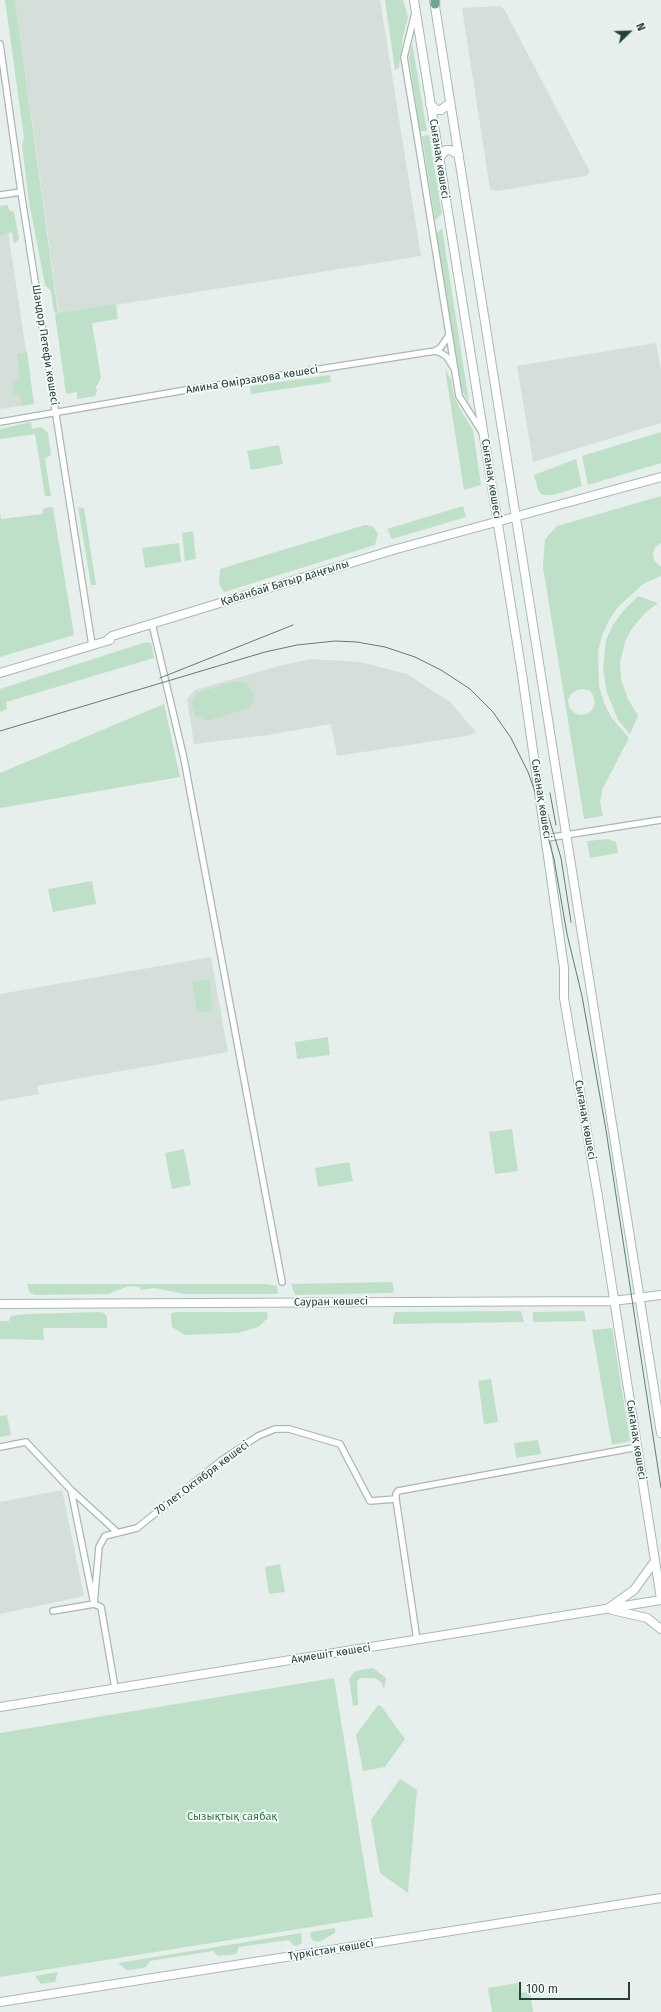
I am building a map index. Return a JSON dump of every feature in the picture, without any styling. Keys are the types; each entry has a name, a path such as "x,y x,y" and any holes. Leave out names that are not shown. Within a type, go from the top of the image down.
{"main road":[{"name":"Сығанақ көшесі","path":"435,1 661,1433"},
{"name":"Сығанақ көшесі","path":"415,4 547,838 564,968 564,998 598,1197 613,1301 638,1447 661,1600"},
{"path":"430,104 437,110 441,110 450,103"},
{"path":"439,158 446,150 450,150 459,155"},
{"name":"Қабанбай Батыр даңғылы","path":"106,641 112,636 217,603 498,521 661,477"},
{"name":"Қабанбай Батыр даңғылы","path":"0,673 448,540 467,530"},
{"name":"Сауран көшесі","path":"0,1304 613,1301 661,1296"},
{"path":"608,1609 634,1590 655,1560"},
{"name":"Ақмешіт көшесі","path":"0,1707 661,1600"},
{"path":"608,1609 647,1618 661,1629"},
{"name":"Түркістан көшесі","path":"0,2002 661,1898"}],"street":[{"path":"415,4 404,57 459,396 484,436"},
{"name":"Шандор Петефи көшесі","path":"0,44 21,192 92,645"},
{"path":"0,195 21,192"},
{"path":"433,352 441,347 449,335"},
{"path":"433,352 441,352 447,357 455,370"},
{"name":"Амина Өмірзақова көшесі","path":"0,422 74,408 433,352"},
{"path":"153,628 184,759 282,1282"},
{"path":"547,838 661,820"},
{"name":"70 лет Октября көшесі","path":"94,1604 99,1547 105,1536 137,1528 222,1460 258,1436 275,1429 289,1429 340,1444 370,1500 396,1499"},
{"path":"0,1447 26,1442 70,1490 117,1532"},
{"path":"417,1640 396,1494 402,1489 638,1447"},
{"path":"70,1490 94,1604"},
{"path":"53,1611 94,1604 101,1607 115,1688"}],"shaded area":[{"path":"15,0 380,0 421,256 59,314"},
{"path":"500,6 504,9 590,172 586,176 497,191 490,189 462,8"},
{"path":"5,211 34,404 0,409 0,212"},
{"path":"656,343 661,370 661,423 533,462 517,366"},
{"path":"311,659 360,662 407,674 450,702 476,732 467,736 337,756 331,724 268,735 194,744 187,699 195,690 279,666"},
{"path":"211,957 228,1052 37,1086 39,1094 0,1101 0,994"},
{"path":"62,1490 84,1596 0,1614 0,1502"}],"green space":[{"path":"5,0 15,0 58,313 116,304 118,319 92,323 101,378 95,389 98,389 95,396 77,399 77,392 66,394 55,315 57,314 54,312 51,291 45,285 29,202 22,145 24,138"},
{"path":"385,0 403,0 408,17 403,36 399,68 395,70"},
{"path":"412,43 427,131 420,131 409,57"},
{"path":"429,135 442,214 435,220 422,136"},
{"path":"8,205 9,210 14,212 19,239 14,244 12,232 0,235 0,206"},
{"path":"442,228 469,402 461,389 436,234"},
{"path":"27,352 34,404 21,406 19,394 13,394 13,382 20,379 17,354"},
{"path":"445,369 451,379 454,396 473,430 481,485 464,490"},
{"path":"330,375 331,382 251,394 250,386"},
{"path":"31,422 32,429 41,427 48,433 51,455 45,459 51,496 45,496 35,434 0,439 0,429"},
{"path":"661,432 661,463 588,485 582,456"},
{"path":"279,445 283,464 251,470 247,451"},
{"path":"576,459 582,486 553,495 542,495 538,490 534,475"},
{"path":"661,496 661,543 655,547 653,554 654,560 661,567 661,576 643,584 618,607 609,620 602,636 598,652 599,686 604,702 611,717 629,738 603,788 600,801 603,816 584,819 543,567 545,539 557,526","holes":["583,689 590,691 594,697 595,704 592,710 587,714 580,715 574,713 569,707 568,700 571,694 577,690"]},
{"path":"463,506 466,517 392,539 387,529"},
{"path":"53,507 74,635 0,657 0,513 1,519 42,514 44,508"},
{"path":"78,507 84,508 96,585 91,585"},
{"path":"365,525 372,526 378,533 375,545 224,592 219,584 220,569"},
{"path":"193,531 196,559 185,561 182,533"},
{"path":"179,543 181,562 145,568 142,548"},
{"path":"638,596 658,603 645,613 631,630 625,642 620,662 621,679 628,699 638,716 630,734 618,720 607,693 603,669 606,640 613,625 624,610"},
{"path":"146,642 151,643 154,658 6,702 7,709 0,712 0,689"},
{"path":"237,681 247,684 253,692 253,701 249,708 207,721 195,716 191,703 197,693"},
{"path":"164,704 180,777 0,808 0,773"},
{"path":"608,839 616,842 618,853 590,858 587,841"},
{"path":"92,881 96,904 53,912 48,889"},
{"path":"209,979 213,1011 197,1013 192,982"},
{"path":"328,1037 330,1055 297,1059 295,1042"},
{"path":"512,1129 518,1171 495,1174 489,1132"},
{"path":"184,1149 191,1185 172,1189 165,1153"},
{"path":"349,1162 353,1181 318,1187 315,1168"},
{"path":"392,1282 394,1289 393,1293 295,1295 291,1284"},
{"path":"27,1284 267,1284 277,1286 278,1294 184,1294 155,1288 140,1290 140,1287 129,1286 108,1294 35,1295 30,1293"},
{"path":"521,1311 524,1322 393,1324 395,1312"},
{"path":"584,1311 586,1321 533,1322 533,1312"},
{"path":"176,1312 267,1312 268,1318 258,1327 238,1333 185,1335 172,1327 171,1314"},
{"path":"104,1313 107,1317 107,1328 43,1328 44,1340 0,1339 0,1321 9,1321 11,1316 26,1314"},
{"path":"612,1328 630,1441 612,1445 592,1330"},
{"path":"491,1379 498,1422 484,1424 478,1381"},
{"path":"7,1415 11,1435 0,1437 0,1416"},
{"path":"538,1440 541,1454 516,1458 514,1443"},
{"path":"280,1564 285,1592 269,1594 265,1567"},
{"path":"373,1668 386,1678 384,1690 381,1682 375,1678 360,1678 357,1681 358,1705 353,1706 349,1679 355,1671"},
{"name":"Сызықтық саябақ","path":"334,1678 373,1917 0,1977 0,1733"},
{"path":"378,1705 381,1706 405,1739 385,1767 363,1771 356,1735"},
{"path":"400,1779 417,1790 408,1893 380,1873 371,1820"},
{"path":"335,1928 335,1933 319,1942 314,1941 311,1938 310,1932"},
{"path":"301,1933 302,1943 297,1946 293,1945 289,1940 239,1947 236,1954 218,1956 213,1951 150,1961 146,1967 137,1969 126,1970 118,1963"},
{"path":"58,1972 55,1982 41,1984 35,1976"},
{"path":"518,1983 519,1993 530,1992 533,2012 492,2012 488,1988"}],"tram line":[{"path":"160,678 293,625"},
{"path":"0,731 265,652 297,645 335,641 357,642 385,647 415,657 441,670 470,689 493,712 511,738 528,772 537,797 554,859 567,934 582,996 606,1130 661,1488"},
{"path":"550,793 556,825"},
{"path":"547,812 561,858 571,922"}]}
